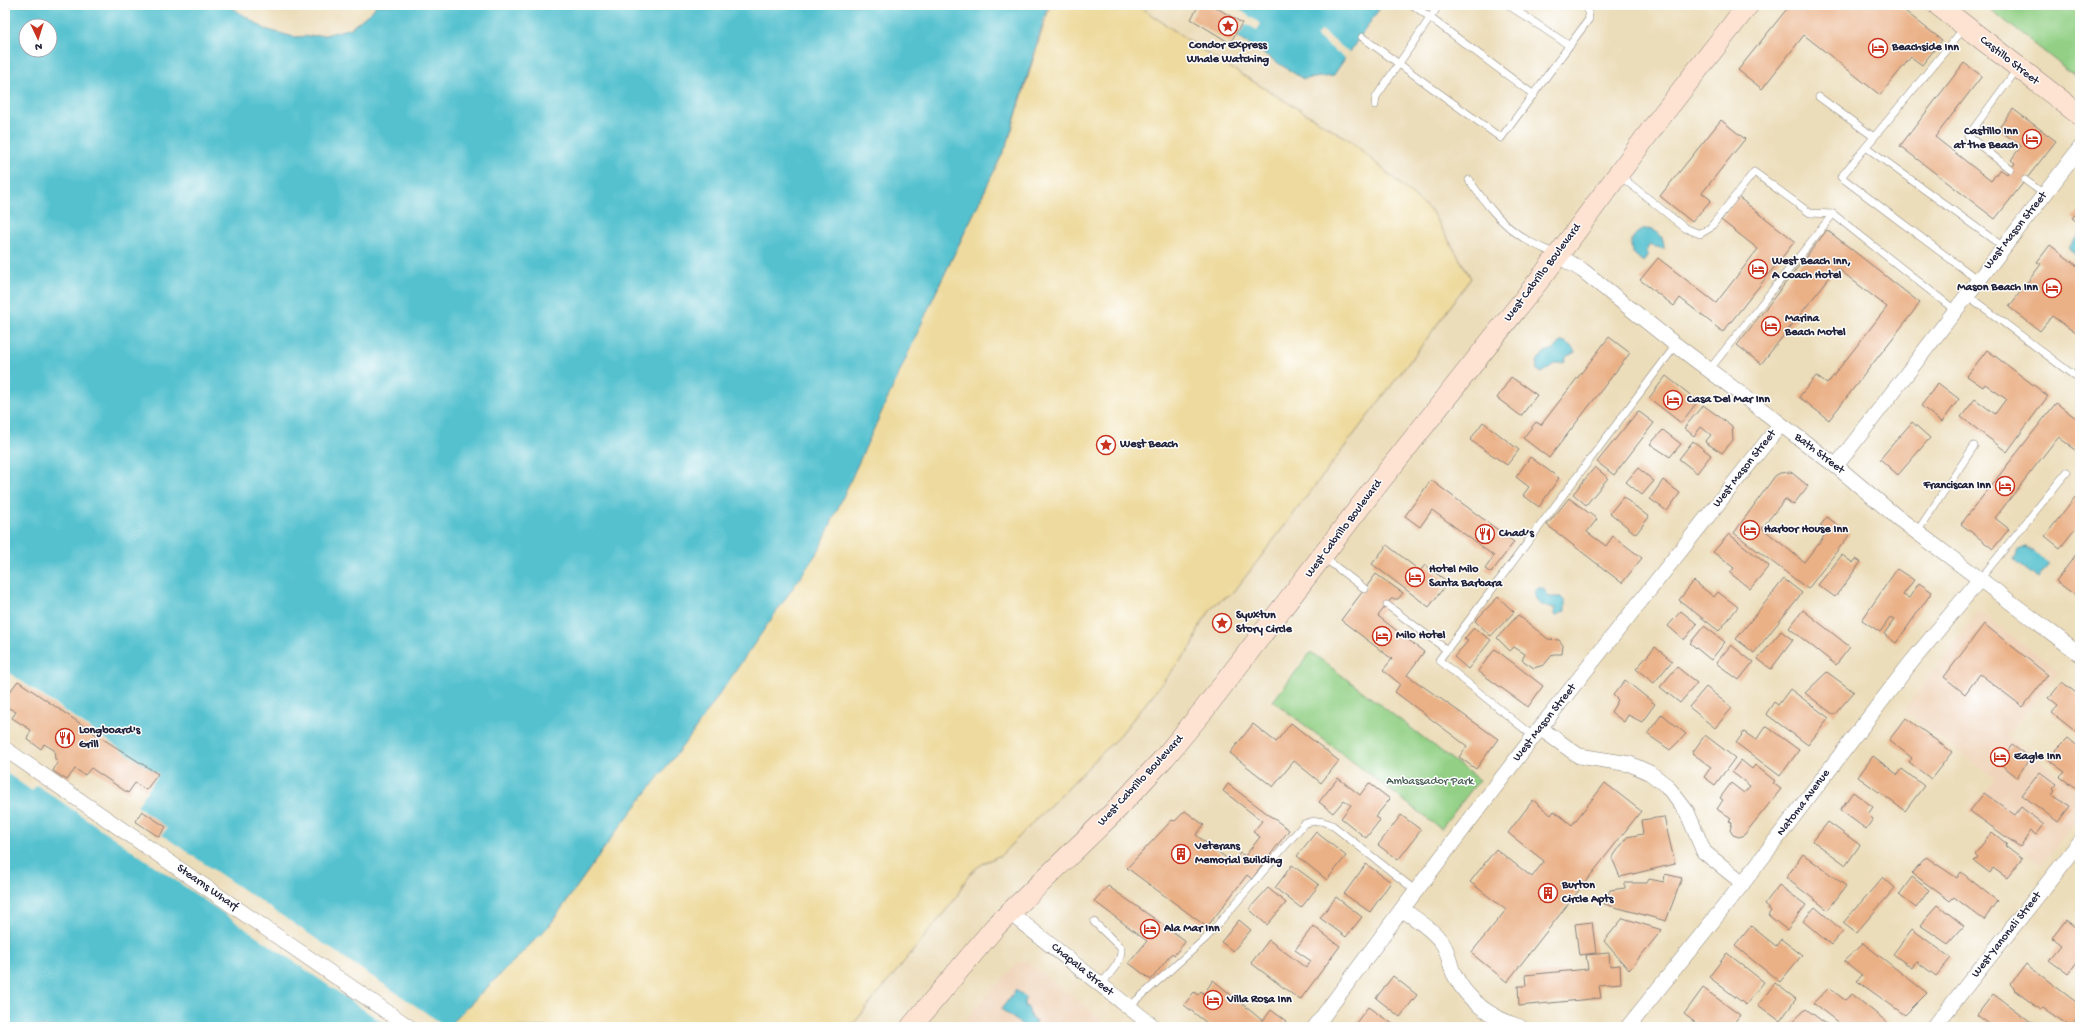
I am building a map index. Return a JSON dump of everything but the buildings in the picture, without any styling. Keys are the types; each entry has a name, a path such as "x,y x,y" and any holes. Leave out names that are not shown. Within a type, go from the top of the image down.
{"main road":[{"name":"West Cabrillo Boulevard","path":"911,1027 995,927 1117,809 1164,758 1203,712 1557,255 1617,174 1748,5"},
{"name":"Castillo Street","path":"1938,5 2080,115"}],"street":[{"name":"West Mason Street","path":"1836,466 1956,311 2002,246 2080,148"},
{"name":"Bath Street","path":"1557,255 1582,270 1676,345 1836,466 1917,532 2080,654"},
{"name":"West Mason Street","path":"1315,1027 1402,909 1537,732 1780,425"},
{"name":"Natoma Avenue","path":"1628,1027 1743,883 1909,666 1980,579"},
{"path":"1537,732 1579,756 1609,759 1630,764 1650,773 1667,786 1687,812 1704,852 1743,883"},
{"name":"Stearns Wharf","path":"5,749 409,1027"},
{"name":"West Yanonali Street","path":"1934,1027 2080,842"},
{"path":"1402,909 1443,943 1454,975 1466,992 1480,1007 1497,1019 1520,1027"},
{"name":"Chapala Street","path":"1010,913 1154,1027"}],"lane":[{"path":"1413,5 1534,95"},
{"path":"1375,105 1376,97 1439,5"},
{"path":"1508,5 1570,46"},
{"path":"1362,37 1398,65 1501,138 1589,19 1587,5"},
{"path":"1965,26 1841,177 1978,280"},
{"path":"2010,168 1968,136 2018,68"},
{"path":"1819,96 1874,137"},
{"path":"1866,147 2002,246"},
{"path":"1617,174 1686,228 1700,234 1710,228 1754,172 1810,213 1833,214 1956,311"},
{"path":"1469,180 1490,210 1514,231 1525,240 1557,255"},
{"path":"2025,180 2044,194"},
{"path":"1709,370 1833,214"},
{"path":"1967,295 2080,380"},
{"path":"1537,732 1439,660 1676,345"},
{"path":"1917,532 1974,446"},
{"path":"1980,579 2067,472"},
{"path":"1322,557 1365,589"},
{"path":"1387,605 1447,650"},
{"path":"1128,1007 1206,938 1304,824 1314,821 1324,821 1332,825 1416,891"},
{"path":"1094,922 1119,944 1122,955 1100,985"}],"shaded area":[{"name":"Eagle Inn","path":"1979,611 2059,672 2007,735 2080,793 2080,816 2042,864 1968,810 1995,778 1903,711"},
{"path":"1026,961 1111,1027 961,1027 980,1002 1019,962"}],"green space":[{"path":"1985,5 2080,5 2080,80"},
{"name":"Ambassador Park","path":"1311,652 1479,780 1441,829 1273,701"}],"sand":[{"name":"West Beach","path":"1050,5 1137,5 1213,57 1351,141 1432,212 1471,278 1426,340 1234,592 1215,604 1200,625 1193,645 1121,734 1001,855 984,863 973,871 956,898 851,1027 447,1027 549,926 615,833 935,294 1008,142"}],"water":[{"path":"5,5 228,5 265,29 294,37 325,35 351,28 373,10 376,5 1048,5 1008,142 935,294 819,550 692,734 615,833 549,926 447,1027 5,1027"},
{"path":"1188,5 1382,5 1333,76 1303,79"},
{"path":"1645,229 1653,230 1659,234 1663,240 1664,249 1649,245 1646,252 1648,254 1643,262 1633,253 1631,242 1637,233"},
{"path":"2078,236 2080,237 2080,257 2068,248"},
{"path":"1562,341 1570,346 1575,353 1567,356 1564,362 1554,364 1542,373 1537,370 1536,362 1545,352 1554,349"},
{"path":"2027,547 2049,564 2038,579 2014,560 2018,550"},
{"path":"1538,588 1543,588 1549,597 1561,597 1565,602 1565,611 1556,616 1554,613 1555,608 1547,607 1541,604 1537,600 1534,592"},
{"path":"1016,990 1026,998 1024,1001 1025,1007 1028,1007 1031,1018 1036,1022 1033,1027 1025,1027 1001,1009"}],"pier":[{"path":"1190,5 1233,5 1261,24 1257,30 1246,24 1237,39 1188,7"},
{"path":"1321,30 1351,54 1347,60 1316,36"},
{"path":"5,670 158,775 137,806 167,828 162,835 447,1027 389,1027 37,785 32,791 5,772"}],"place":[{"name":"Condor Express Whale Watching","path":"1228,26"},
{"name":"Beachside Inn","path":"1878,48"},
{"name":"Castillo Inn at the Beach","path":"2032,139"},
{"name":"West Beach Inn, A Coach Hotel","path":"1758,269"},
{"name":"Mason Beach Inn","path":"2052,288"},
{"name":"Marina Beach Motel","path":"1771,326"},
{"name":"Casa Del Mar Inn","path":"1673,400"},
{"name":"West Beach","path":"1106,445"},
{"name":"Franciscan Inn","path":"2005,486"},
{"name":"Harbor House Inn","path":"1750,530"},
{"name":"Chad’s","path":"1485,534"},
{"name":"Hotel Milo Santa Barbara","path":"1415,577"},
{"name":"Syuxtun Story Circle","path":"1222,623"},
{"name":"Milo Hotel","path":"1382,636"},
{"name":"Longboard's Grill","path":"65,738"},
{"name":"Eagle Inn","path":"2000,757"},
{"name":"Veterans Memorial Building","path":"1181,854"},
{"name":"Burton Circle Apts","path":"1548,893"},
{"name":"Ala Mar Inn","path":"1150,929"},
{"name":"Villa Rosa Inn","path":"1213,1000"}]}
